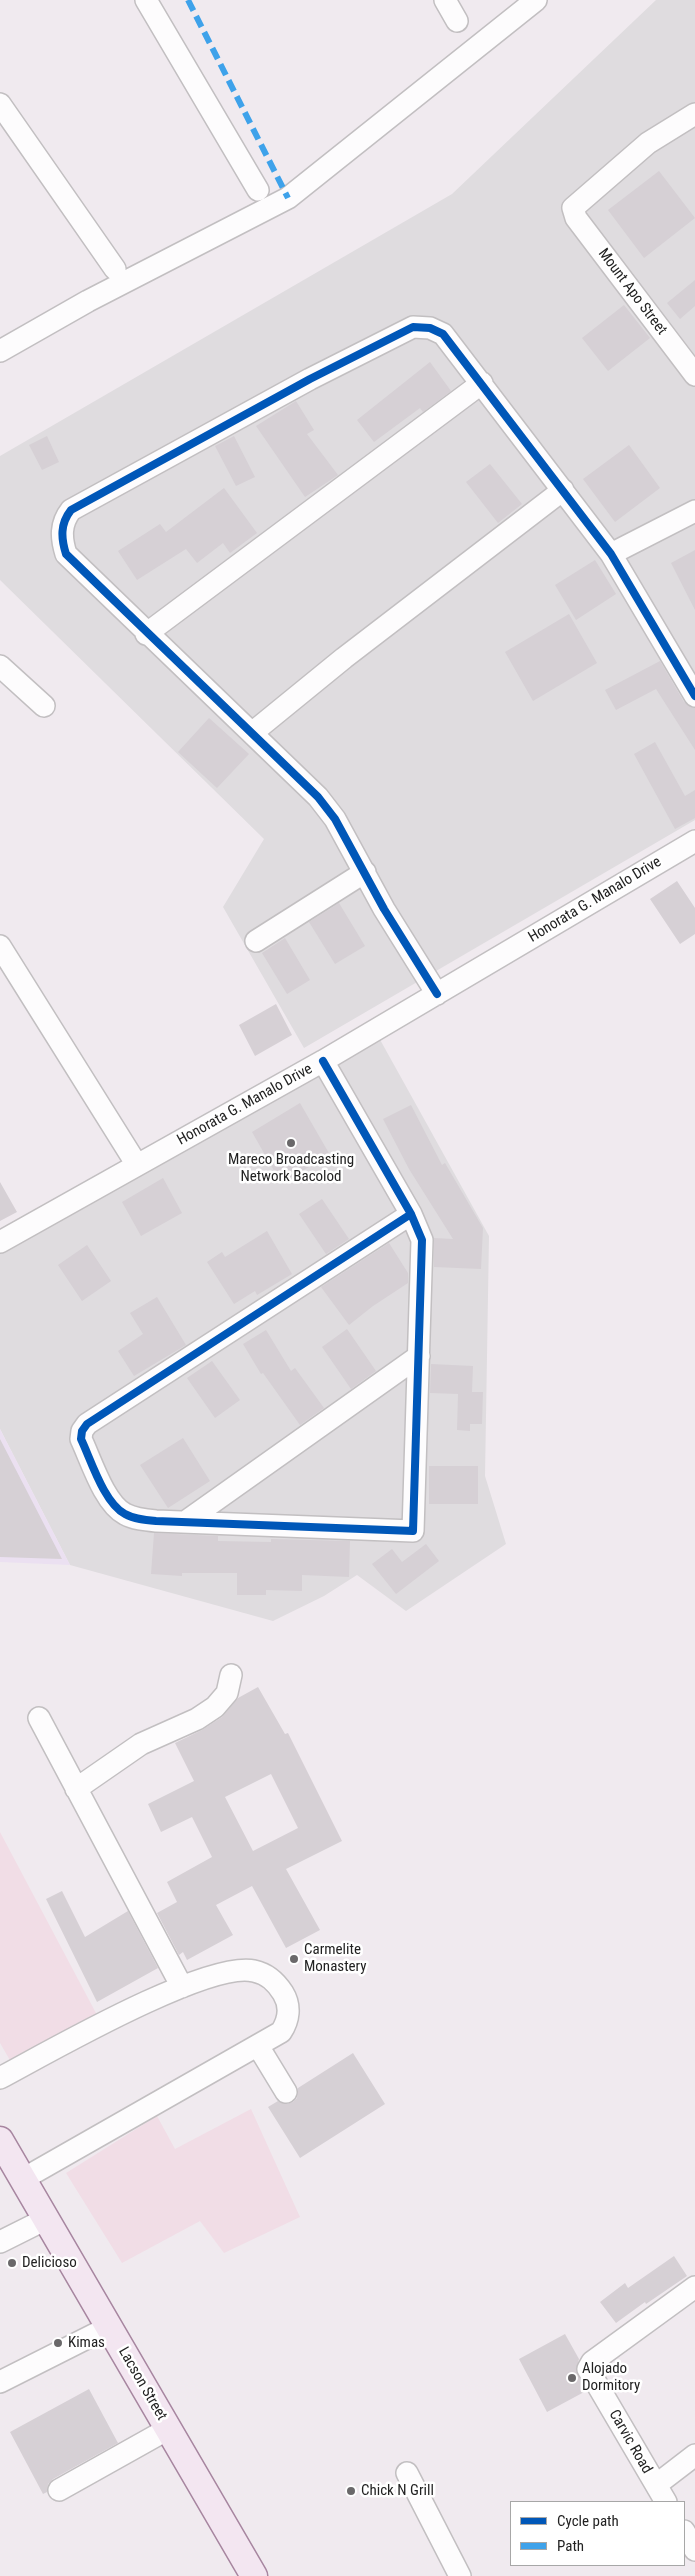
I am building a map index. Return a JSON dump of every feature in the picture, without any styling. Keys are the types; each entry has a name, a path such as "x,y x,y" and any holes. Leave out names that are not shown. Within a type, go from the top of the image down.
{"main road":[{"name":"Lacson Street","path":"0,2140 254,2576"}],"street":[{"path":"146,0 258,190"},
{"path":"445,0 457,21"},
{"path":"0,351 88,300 288,198 536,0"},
{"path":"0,104 115,269"},
{"name":"Mount Apo Street","path":"695,114 648,143 573,208 576,218 695,375"},
{"path":"436,994 384,909 365,872 327,808 252,733 146,634 66,554 62,534 64,522 71,510 310,379 413,328 430,328 443,334 611,554 695,696"},
{"path":"146,634 482,383"},
{"path":"252,733 344,658 563,490"},
{"path":"611,554 695,511"},
{"path":"4,675 44,706"},
{"name":"Honorata G. Manalo Drive","path":"0,1242 323,1061 695,841"},
{"path":"256,941 365,872"},
{"path":"0,946 137,1165"},
{"path":"323,1061 410,1214 422,1240 413,1531 140,1519 118,1510 104,1488 81,1439 84,1428 410,1214"},
{"path":"185,1522 419,1356"},
{"path":"76,1789 141,1744 197,1720 215,1707 227,1692 231,1675"},
{"path":"39,1718 182,1986"},
{"path":"0,2078 111,2020 182,1986 226,1972 253,1970 274,1980 287,1999 289,2014 287,2023 281,2032 23,2179"},
{"path":"258,2046 286,2092"},
{"path":"0,2242 46,2219"},
{"name":"Carvic Road","path":"661,2494 589,2372 589,2366 695,2288"},
{"path":"0,2382 109,2327"},
{"path":"59,2490 168,2429"},
{"path":"661,2494 695,2455"},
{"path":"407,2473 460,2576"},
{"path":"685,2533 695,2550"}],"shaded area":[{"path":"656,0 695,0 695,820 304,1048 223,907 264,839 0,580 0,456 452,194"},
{"path":"378,1036 489,1236 485,1476 506,1544 406,1611 357,1575 324,1596 273,1621 70,1565 0,1429 0,1254"},
{"path":"0,1429 70,1565 0,1562"},
{"path":"0,1832 97,2015 11,2062 0,2043"},
{"path":"251,2109 300,2217 224,2253 200,2221 122,2263 66,2173 157,2116 175,2149"}],"building":[{"path":"659,171 695,218 644,258 608,210"},
{"path":"695,280 695,306 680,319 667,303"},
{"path":"624,305 650,338 608,371 582,338"},
{"path":"430,362 451,391 423,412 420,408 374,442 357,420"},
{"path":"296,401 314,430 307,434 338,475 305,497 256,426"},
{"path":"47,436 59,462 42,470 29,445"},
{"path":"234,436 255,477 236,486 215,446"},
{"path":"629,445 660,488 615,522 583,479"},
{"path":"490,464 522,504 498,523 466,482"},
{"path":"224,488 257,533 230,553 223,543 197,563 186,549 137,580 118,551 160,524 166,532"},
{"path":"695,550 695,610 671,563"},
{"path":"595,560 616,594 576,620 555,585"},
{"path":"569,614 597,663 533,701 505,652"},
{"path":"660,661 684,702 695,708 695,750 656,689 616,710 605,690"},
{"path":"209,718 249,754 217,788 178,752"},
{"path":"655,742 685,796 695,790 695,818 675,829 634,754"},
{"path":"677,881 695,908 695,934 680,944 650,899"},
{"path":"339,903 365,946 335,964 309,922"},
{"path":"285,938 310,980 287,994 262,953"},
{"path":"276,1004 292,1035 255,1056 239,1025"},
{"name":"Mareco Broadcasting Network Bacolod","path":"300,1103 330,1155 281,1183 252,1132"},
{"path":"411,1105 442,1165 445,1163 483,1228 481,1269 434,1267 434,1238 453,1239 409,1169 383,1119"},
{"path":"163,1178 182,1213 141,1236 122,1202"},
{"path":"0,1182 17,1212 0,1221"},
{"path":"322,1199 349,1239 326,1254 299,1214"},
{"path":"267,1231 292,1274 257,1295 255,1291 234,1304 207,1262 222,1252 225,1257"},
{"path":"389,1243 408,1273 408,1283 373,1306 349,1325 321,1287"},
{"path":"87,1245 111,1281 82,1301 58,1265"},
{"path":"157,1297 186,1345 134,1376 118,1351 143,1334 130,1313"},
{"path":"347,1329 376,1371 351,1389 322,1347"},
{"path":"266,1330 291,1371 295,1368 324,1408 300,1425 263,1373 261,1374 243,1344"},
{"path":"212,1361 240,1400 215,1418 187,1378"},
{"path":"431,1364 473,1366 472,1392 483,1392 482,1424 470,1424 470,1431 457,1430 458,1394 430,1393"},
{"path":"183,1438 210,1481 168,1508 140,1465"},
{"path":"0,1439 62,1559 0,1557"},
{"path":"429,1466 478,1466 478,1504 429,1504"},
{"path":"154,1533 218,1536 218,1541 271,1542 271,1539 350,1541 349,1577 302,1575 302,1591 266,1590 266,1595 237,1595 237,1573 182,1573 182,1576 151,1574"},
{"path":"426,1544 439,1561 396,1594 372,1564 392,1549 402,1562"},
{"path":"258,1687 285,1734 288,1733 342,1841 286,1869 320,1930 286,1948 252,1886 216,1905 233,1935 187,1960 183,1952 179,1955 157,1913 177,1902 167,1882 212,1857 192,1817 161,1832 148,1804 194,1781 175,1743 202,1730 222,1717 238,1698","holes":["271,1774 298,1828 253,1851 225,1797"]},
{"path":"62,1891 85,1937 128,1911 158,1968 97,2002 46,1899"},
{"path":"353,2053 385,2104 300,2158 268,2107 278,2101 286,2104 293,2102 297,2098 298,2088"},
{"path":"674,2256 687,2276 646,2304 645,2302 616,2323 600,2302 625,2283 628,2288"},
{"path":"565,2334 579,2359 576,2370 586,2391 547,2412 519,2359"},
{"path":"89,2389 118,2443 53,2479 48,2484 47,2492 43,2494 10,2432"}],"marked path":[{"path":"188,0 288,198"}],"cycle path":[{"path":"437,994 384,909 335,819 318,797 66,554 62,531 67,515 71,510 310,379 413,327 430,328 443,334 611,554 695,696"},
{"path":"323,1061 411,1214 422,1240 413,1531 156,1521 132,1517 117,1508 104,1491 81,1439 82,1431 87,1424 411,1214"}],"place":[{"name":"Mareco Broadcasting Network Bacolod","path":"291,1143"},
{"name":"Carmelite Monastery","path":"294,1959"},
{"name":"Delicioso","path":"12,2263"},
{"name":"Kimas","path":"58,2343"},
{"name":"Alojado Dormitory","path":"572,2378"},
{"name":"Chick N Grill","path":"351,2491"}]}
